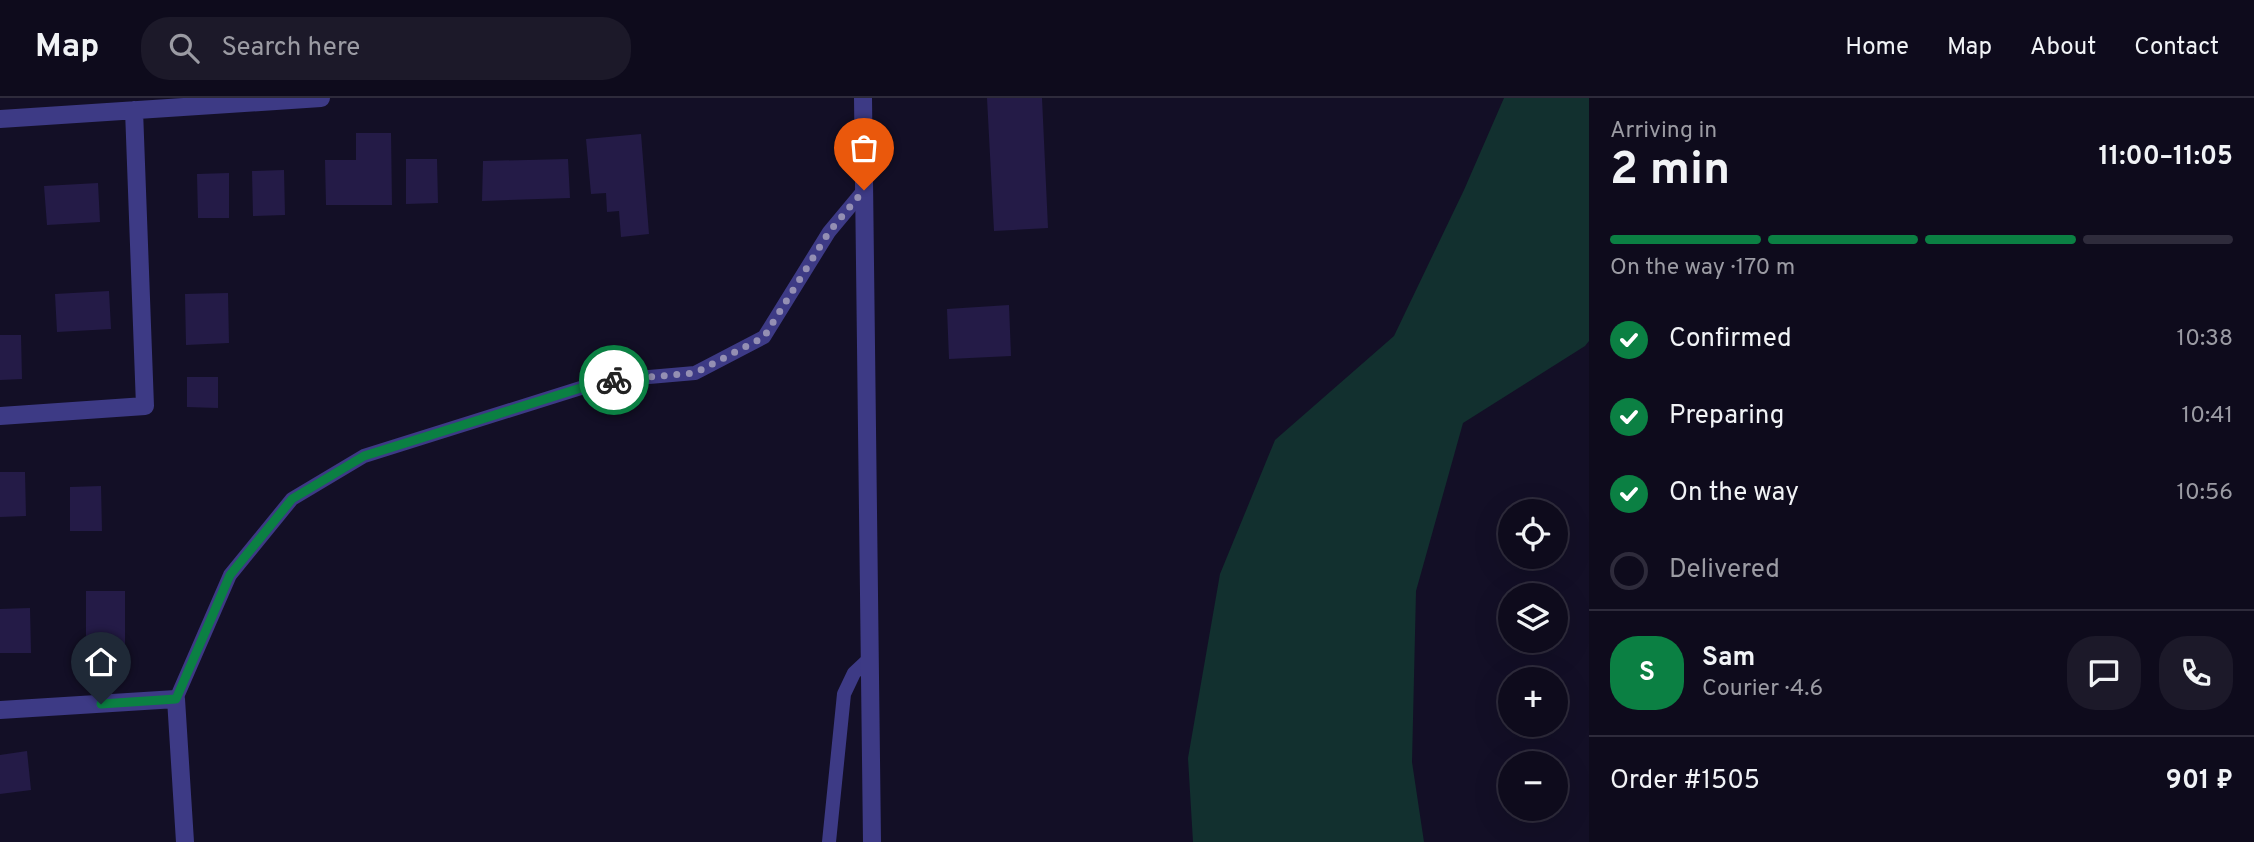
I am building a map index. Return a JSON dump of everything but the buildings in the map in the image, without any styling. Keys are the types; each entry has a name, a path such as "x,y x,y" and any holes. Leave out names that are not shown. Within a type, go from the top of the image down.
{"street":[{"path":"0,119 321,98"},
{"path":"863,98 872,842"},
{"path":"0,416 145,406 134,110"},
{"path":"0,710 176,699 185,842"}],"lane":[{"path":"176,699 230,575 292,499 364,456 603,381 695,373 764,337 829,232 864,190"},
{"path":"829,842 844,694 854,673 869,659"}],"green space":[{"path":"1504,98 1589,98 1589,341 1463,423 1416,591 1412,762 1424,842 1193,842 1188,758 1220,574 1275,440 1394,336 1464,190"}],"way so far":[{"path":"614,380 695,373 764,337 829,232 864,190"}],"route":[{"path":"101,704 176,699 230,575 292,499 364,456 603,381 614,380"}]}
